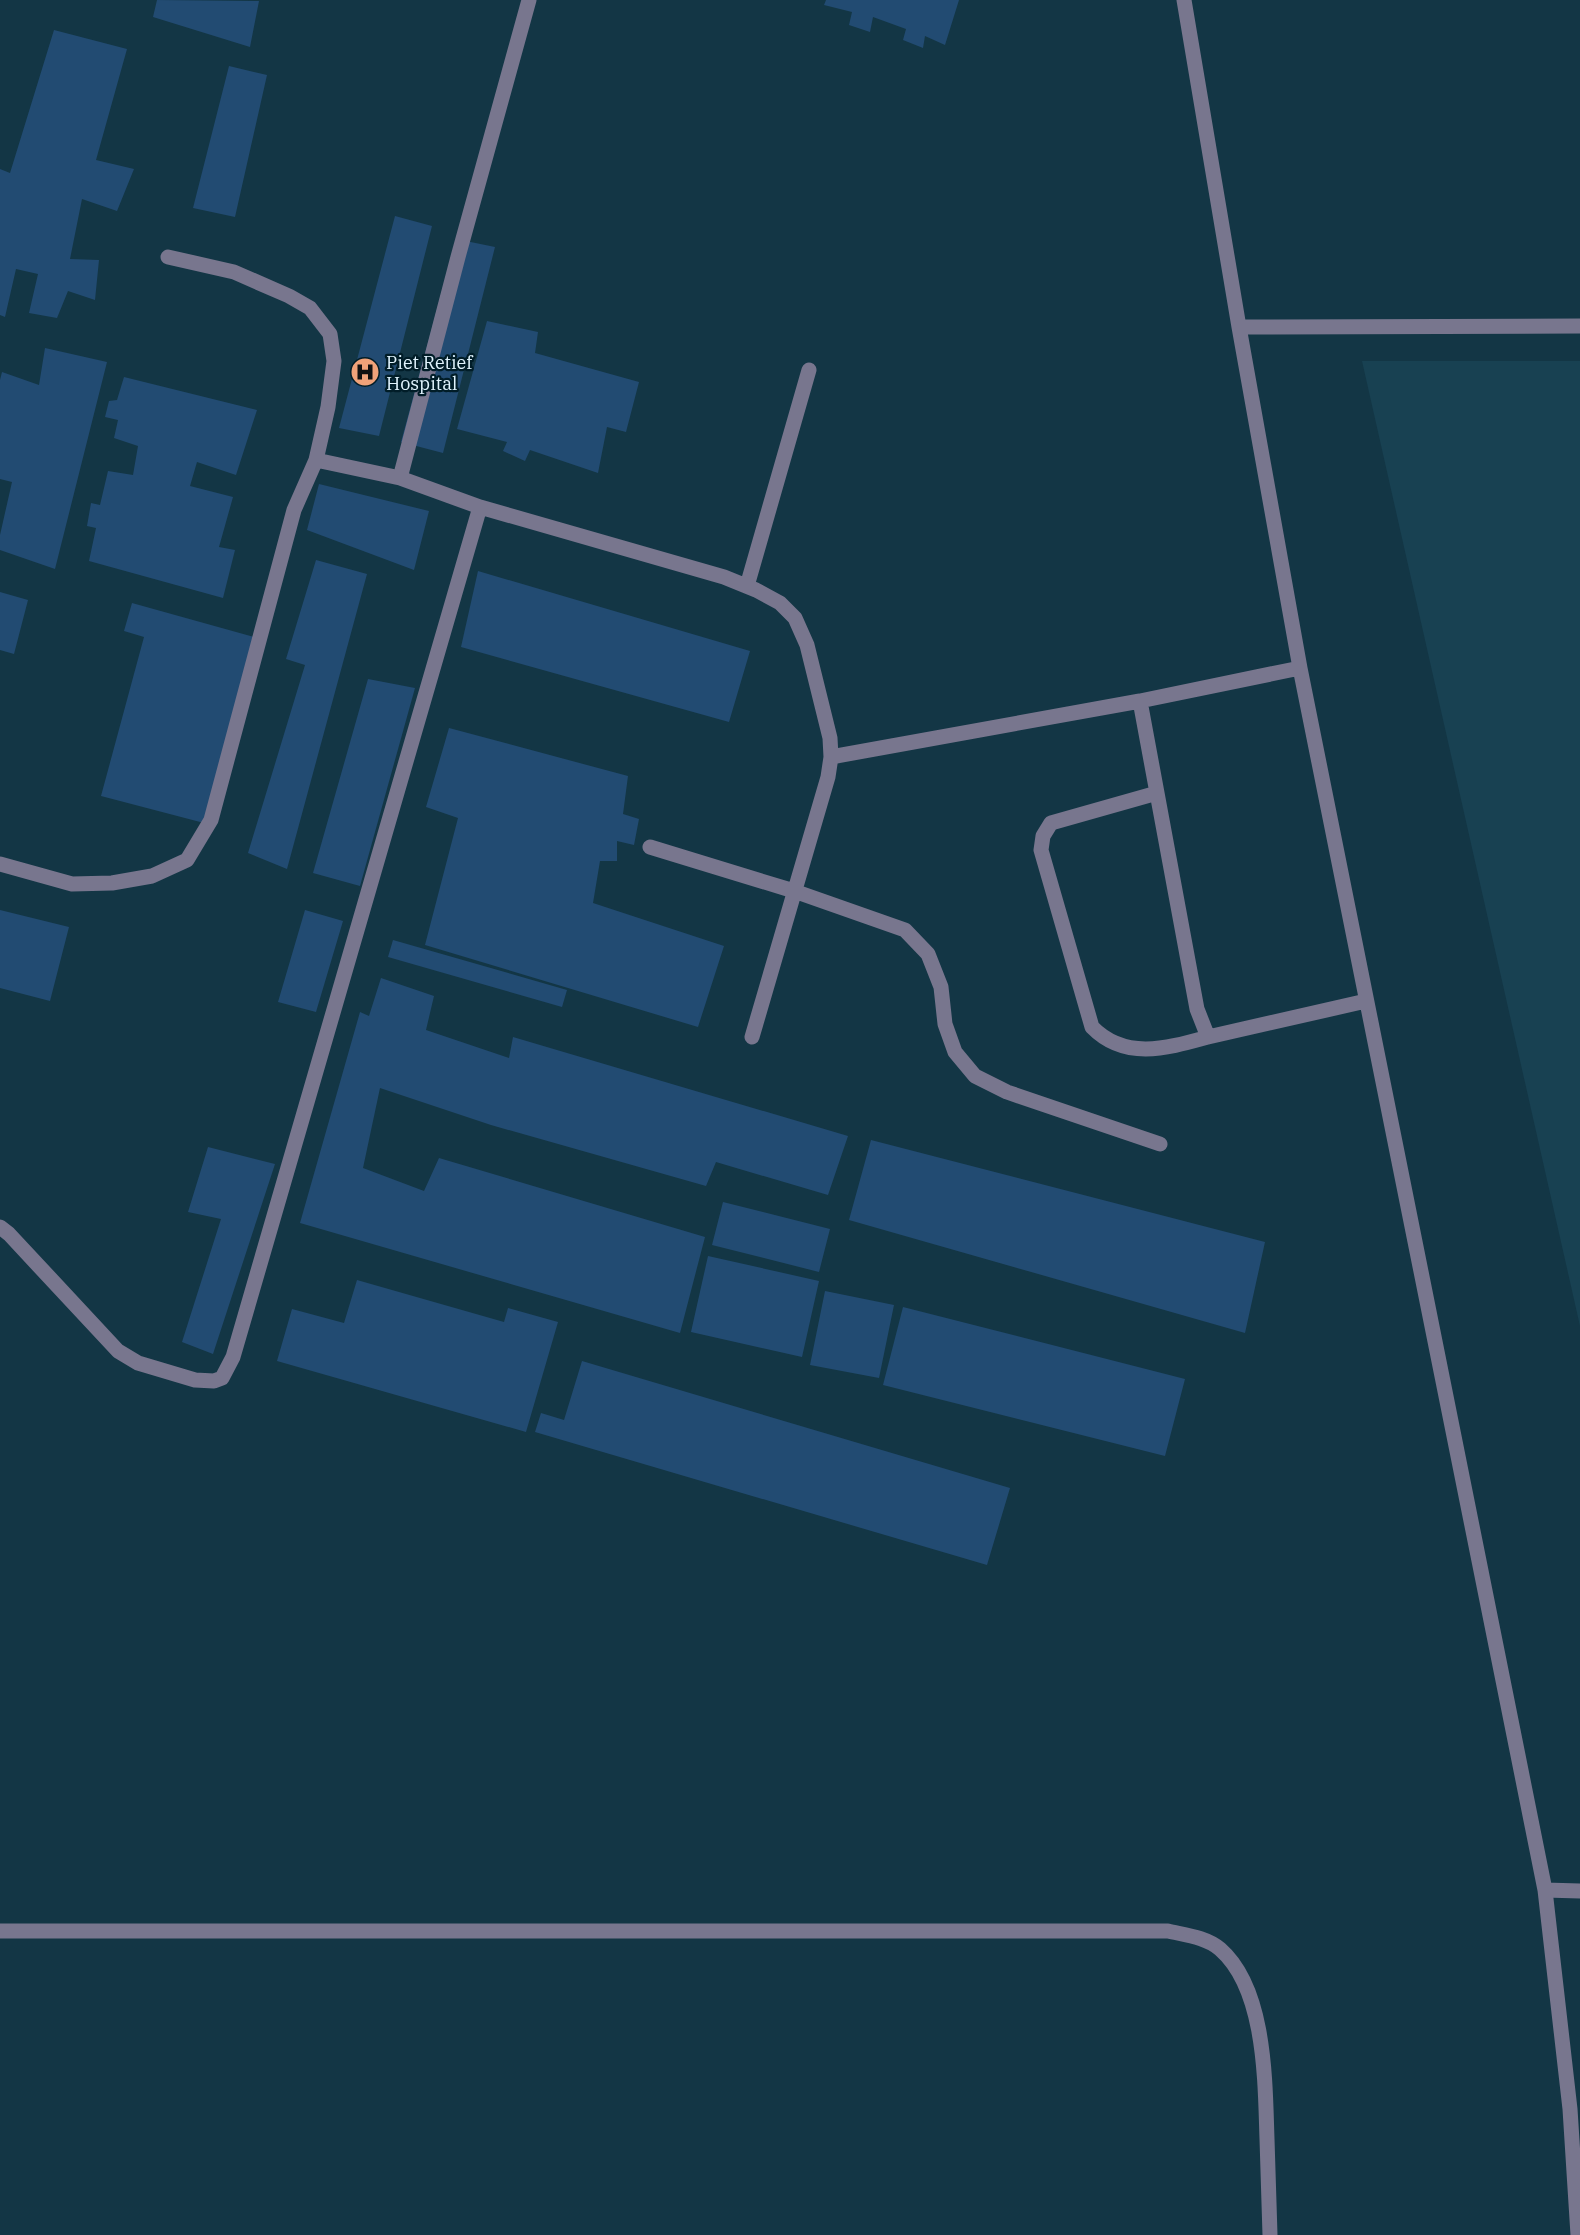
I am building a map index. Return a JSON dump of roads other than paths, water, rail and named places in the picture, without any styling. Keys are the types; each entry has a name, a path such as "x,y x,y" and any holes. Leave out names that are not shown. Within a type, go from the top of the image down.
{"street":[{"path":"400,478 529,0"},
{"path":"1184,0 1300,668 1545,1890 1570,2109 1578,2235"},
{"path":"0,864 72,884 112,883 152,876 187,860 211,820 294,510 316,460 328,406 334,361 330,334 310,308 289,296 234,272 168,257"},
{"path":"1239,327 1580,326"},
{"path":"747,586 809,370"},
{"path":"316,460 400,478 480,507 724,577 780,603 795,618 807,645 830,738 831,757 828,777 752,1037"},
{"path":"0,1227 118,1351 138,1363 195,1380 214,1381 222,1377 233,1357 480,507"},
{"path":"831,757 1140,701 1300,668"},
{"path":"1140,701 1197,1009 1208,1036"},
{"path":"1157,793 1051,823 1042,836 1041,850 1092,1027 1103,1038 1120,1046 1145,1049 1171,1048 1208,1036 1366,1001"},
{"path":"650,847 794,891 905,930 928,954 940,987 945,1024 955,1053 975,1076 1007,1092 1160,1144"},
{"path":"1545,1890 1580,1891"},
{"path":"0,1931 1168,1931 1195,1937 1218,1947 1239,1971 1255,2016 1264,2063 1270,2235"}],"place":[{"name":"Piet Retief Hospital","path":"365,372"}]}
